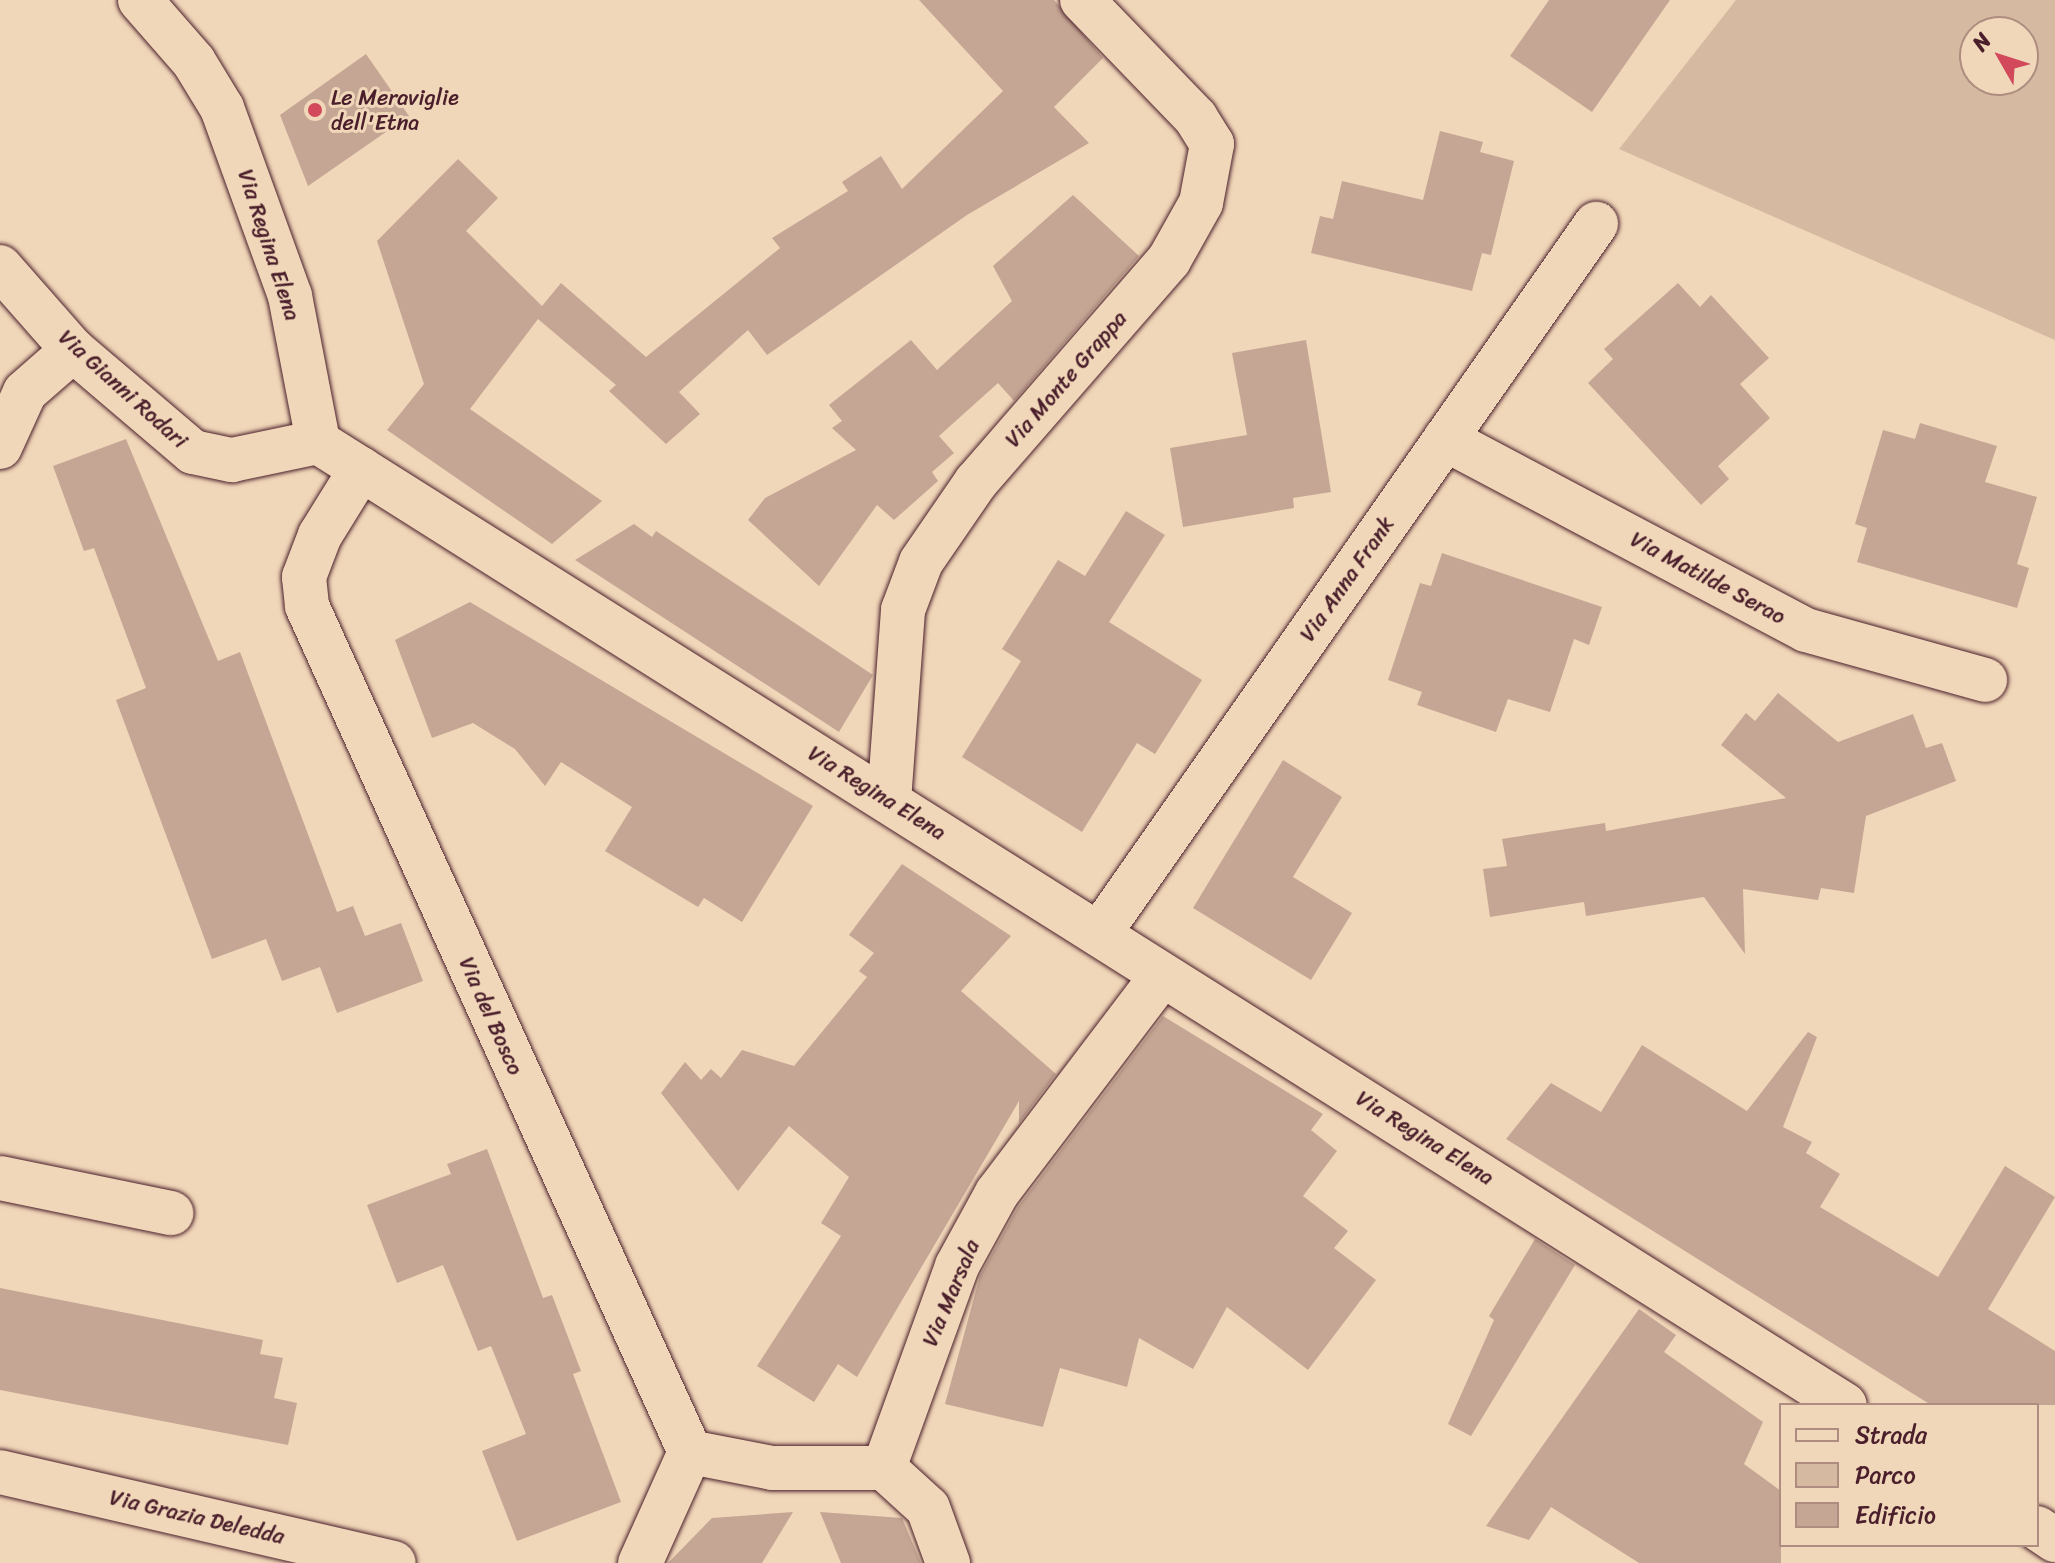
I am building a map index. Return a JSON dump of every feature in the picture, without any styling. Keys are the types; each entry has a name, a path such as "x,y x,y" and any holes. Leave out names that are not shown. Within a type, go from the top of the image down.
{"street":[{"name":"Via Regina Elena","path":"140,0 194,62 222,108 290,296 318,442 1842,1403"},
{"name":"Via Monte Grappa","path":"889,801 903,610 921,562 976,482 1169,260 1201,203 1212,144 1196,118 1082,0"},
{"name":"Via Anna Frank","path":"1099,934 1596,224"},
{"name":"Via Gianni Rodari","path":"0,267 73,350 193,452 232,460 318,442"},
{"path":"0,447 25,392 73,350"},
{"name":"Via Matilde Serao","path":"1445,439 1806,630 1985,680"},
{"name":"Via del Bosco","path":"361,469 320,535 304,577 307,606 690,1452"},
{"name":"Via Marsala","path":"884,1468 957,1266 997,1193 1162,976"},
{"path":"0,1178 171,1213"},
{"path":"640,1563 690,1452 772,1468 884,1468 928,1508 948,1563"},
{"name":"Via Grazia Deledda","path":"0,1472 394,1563"}],"green space":[{"path":"1736,0 2055,0 2055,340 1619,149"}],"building":[{"path":"919,0 1054,0 1103,58 1054,107 1089,143 967,215 767,355 748,330 679,392 700,414 666,444 609,391 616,385 538,319 470,409 602,501 552,544 387,430 424,384 377,241 458,159 498,198 466,231 542,306 561,283 646,357 780,248 772,238 848,191 842,182 881,156 902,189 1003,91"},
{"path":"1549,0 1670,0 1592,112 1510,56"},
{"path":"366,54 409,116 308,186 280,115"},
{"path":"1440,131 1483,142 1480,152 1514,161 1491,255 1482,253 1472,291 1311,253 1320,216 1333,219 1342,181 1423,200"},
{"path":"1073,195 1139,256 1014,401 998,383 939,436 954,453 932,472 938,481 894,520 877,505 819,586 748,520 765,498 856,450 832,428 842,421 829,405 911,340 937,370 1012,301 993,266"},
{"path":"1678,283 1700,307 1711,295 1769,358 1740,384 1770,418 1718,466 1729,479 1701,505 1588,383 1613,359 1604,349"},
{"path":"1306,340 1331,492 1293,498 1294,508 1183,527 1170,448 1247,435 1232,353"},
{"path":"1920,423 1997,446 1985,482 2037,497 2017,564 2029,568 2017,608 1857,562 1867,528 1855,524 1883,430 1915,439"},
{"path":"126,439 218,661 240,652 337,912 353,906 365,936 401,923 423,981 337,1013 320,967 282,981 266,939 212,959 116,700 146,688 94,548 84,551 53,466"},
{"path":"1126,511 1165,535 1109,622 1202,680 1155,754 1137,743 1082,832 962,757 1021,661 1002,649 1058,560 1085,576"},
{"path":"634,524 652,537 656,531 873,675 839,732 575,560"},
{"path":"1442,553 1602,607 1589,645 1574,639 1550,712 1508,699 1496,732 1417,705 1422,692 1388,680 1420,583 1431,586"},
{"path":"470,602 813,806 742,922 704,898 698,907 605,851 632,807 561,762 545,786 515,749 473,723 432,738 395,640"},
{"path":"1778,693 1838,742 1913,714 1926,748 1942,743 1956,781 1866,816 1854,893 1821,888 1818,900 1743,889 1745,954 1704,897 1586,916 1584,902 1490,917 1483,869 1507,866 1502,839 1605,823 1606,831 1786,798 1721,745 1746,713 1755,721"},
{"path":"1283,760 1342,797 1293,877 1352,913 1311,980 1193,908"},
{"path":"902,864 1011,936 961,991 1056,1074 1019,1123 1019,1101 857,1377 838,1364 814,1402 757,1366 841,1236 821,1223 849,1177 789,1126 738,1191 661,1093 685,1062 701,1080 711,1069 721,1078 742,1050 794,1066 867,977 859,971 874,953 849,935"},
{"path":"1163,1016 1323,1114 1311,1130 1337,1151 1303,1196 1348,1231 1334,1248 1376,1280 1308,1370 1227,1307 1193,1369 1139,1338 1127,1387 1060,1368 1043,1427 945,1404 980,1276 1018,1207"},
{"path":"1808,1032 1817,1037 1783,1127 1812,1142 1806,1153 1840,1174 1820,1207 1938,1277 2005,1166 2055,1197 1988,1309 2055,1351 2055,1405 1928,1403 1506,1139 1551,1083 1601,1112 1642,1045 1747,1111"},
{"path":"487,1149 543,1298 552,1295 581,1371 573,1374 621,1502 517,1541 482,1451 526,1434 491,1346 478,1351 443,1265 397,1283 367,1205 451,1174 447,1164"},
{"path":"1535,1239 1575,1265 1471,1436 1448,1424 1494,1320 1489,1316"},
{"path":"0,1288 263,1340 260,1354 283,1358 274,1398 297,1403 288,1445 0,1390"},
{"path":"1639,1309 1676,1335 1664,1352 1763,1422 1744,1464 1779,1490 1781,1563 1639,1563 1551,1507 1529,1540 1486,1526"},
{"path":"793,1512 762,1563 668,1563 712,1518"},
{"path":"820,1512 902,1518 921,1563 841,1563"}],"place":[{"name":"Le Meraviglie dell'Etna","path":"315,110"}]}
